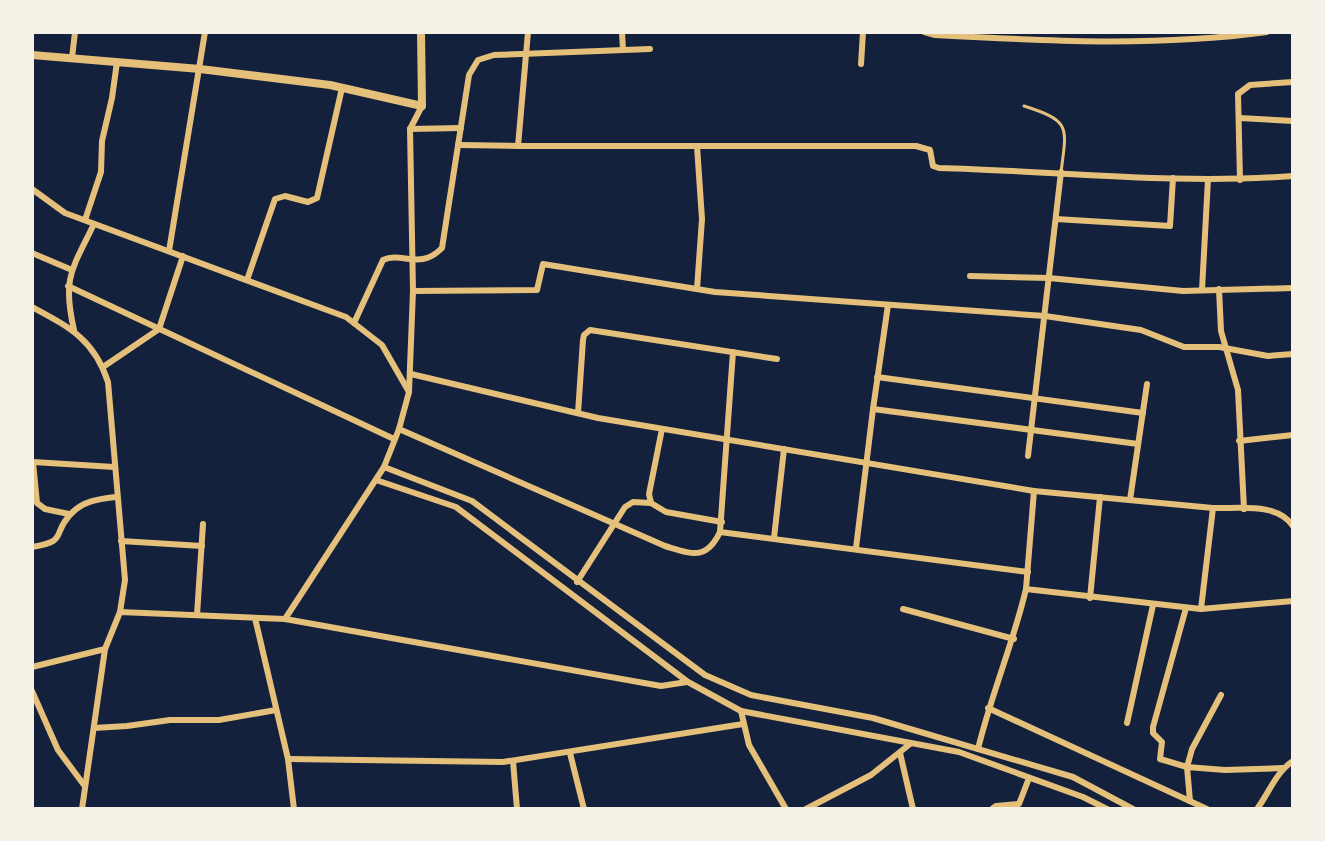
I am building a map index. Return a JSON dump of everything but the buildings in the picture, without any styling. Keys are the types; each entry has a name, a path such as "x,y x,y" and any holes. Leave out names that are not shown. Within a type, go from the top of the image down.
{"main road":[{"path":"32,55 200,69 330,85 422,106 421,32"}],"street":[{"path":"72,58 75,32"},
{"path":"169,251 205,32"},
{"path":"518,146 528,32"},
{"path":"622,32 623,50"},
{"path":"861,64 863,32"},
{"path":"924,32 1059,42 1141,42 1224,38 1267,32"},
{"path":"354,323 383,260 389,257 413,262 439,252 444,242 469,75 478,60 494,55 650,49"},
{"path":"85,220 101,172 102,141 117,62"},
{"path":"1240,180 1238,94 1244,87 1293,82"},
{"path":"247,280 275,199 285,196 308,202 317,198 342,88"},
{"path":"285,619 384,467 409,392 413,291 410,129 422,106"},
{"path":"1239,118 1293,121"},
{"path":"410,129 461,128"},
{"path":"458,145 922,147 930,150 935,168 1240,180 1293,176"},
{"path":"697,146 702,219 697,289"},
{"path":"1028,456 1061,172"},
{"path":"1056,219 1170,226 1173,178"},
{"path":"1202,290 1208,179"},
{"path":"32,189 65,213 346,317 382,345 409,392"},
{"path":"74,330 67,301 68,286 72,270 94,224"},
{"path":"32,253 72,270"},
{"path":"103,367 159,329 183,256"},
{"path":"413,291 537,290 543,264 697,289 1045,316 1141,330 1184,347 1226,349 1268,356 1293,354"},
{"path":"970,276 1049,278 1183,291 1293,288"},
{"path":"68,286 394,439"},
{"path":"1219,289 1221,331 1238,390 1244,509"},
{"path":"856,548 888,305"},
{"path":"32,307 74,330 92,349 108,382 125,580 120,612 105,649 82,809"},
{"path":"578,413 583,340 590,330 777,359"},
{"path":"399,429 613,523 689,553 706,551 715,543 722,522 733,352"},
{"path":"411,374 662,429 1034,491 1277,512 1293,526"},
{"path":"877,377 1143,413"},
{"path":"1130,500 1147,384"},
{"path":"873,409 1138,444"},
{"path":"651,503 649,494 662,429"},
{"path":"1239,441 1293,435"},
{"path":"774,538 784,449"},
{"path":"69,514 45,509 37,503 33,460 114,467"},
{"path":"384,467 472,501 705,675 751,695 873,718 1073,777 1133,809"},
{"path":"376,480 456,507 688,682 741,711 959,752 1107,809"},
{"path":"978,749 988,708 1014,639 1026,589 1034,491"},
{"path":"32,547 48,544 59,537 69,514 89,502 116,497"},
{"path":"1090,598 1100,497"},
{"path":"577,582 629,503 651,503 666,512 722,522"},
{"path":"1201,609 1213,508"},
{"path":"197,615 203,524"},
{"path":"720,532 1028,572"},
{"path":"121,541 202,546"},
{"path":"1026,589 1201,609 1293,601"},
{"path":"1127,723 1153,605"},
{"path":"1186,608 1153,731 1162,742 1160,759 1187,767 1225,770 1283,768"},
{"path":"903,609 1014,639"},
{"path":"120,612 285,619 661,686 688,682"},
{"path":"255,618 288,759 294,809"},
{"path":"32,667 105,649"},
{"path":"32,691 58,750 85,786"},
{"path":"1190,801 1187,767 1192,749 1221,695"},
{"path":"988,708 1207,809"},
{"path":"94,728 170,720 219,720 276,710"},
{"path":"741,711 749,745 786,809"},
{"path":"288,759 513,761 743,724"},
{"path":"806,809 871,775 910,744"},
{"path":"570,753 584,809"},
{"path":"900,753 913,809"},
{"path":"513,761 517,809"},
{"path":"1257,809 1283,768 1293,761"},
{"path":"992,809 1019,804 1029,778"}],"lane":[{"path":"1024,106 1052,115 1063,127 1061,172"}]}
